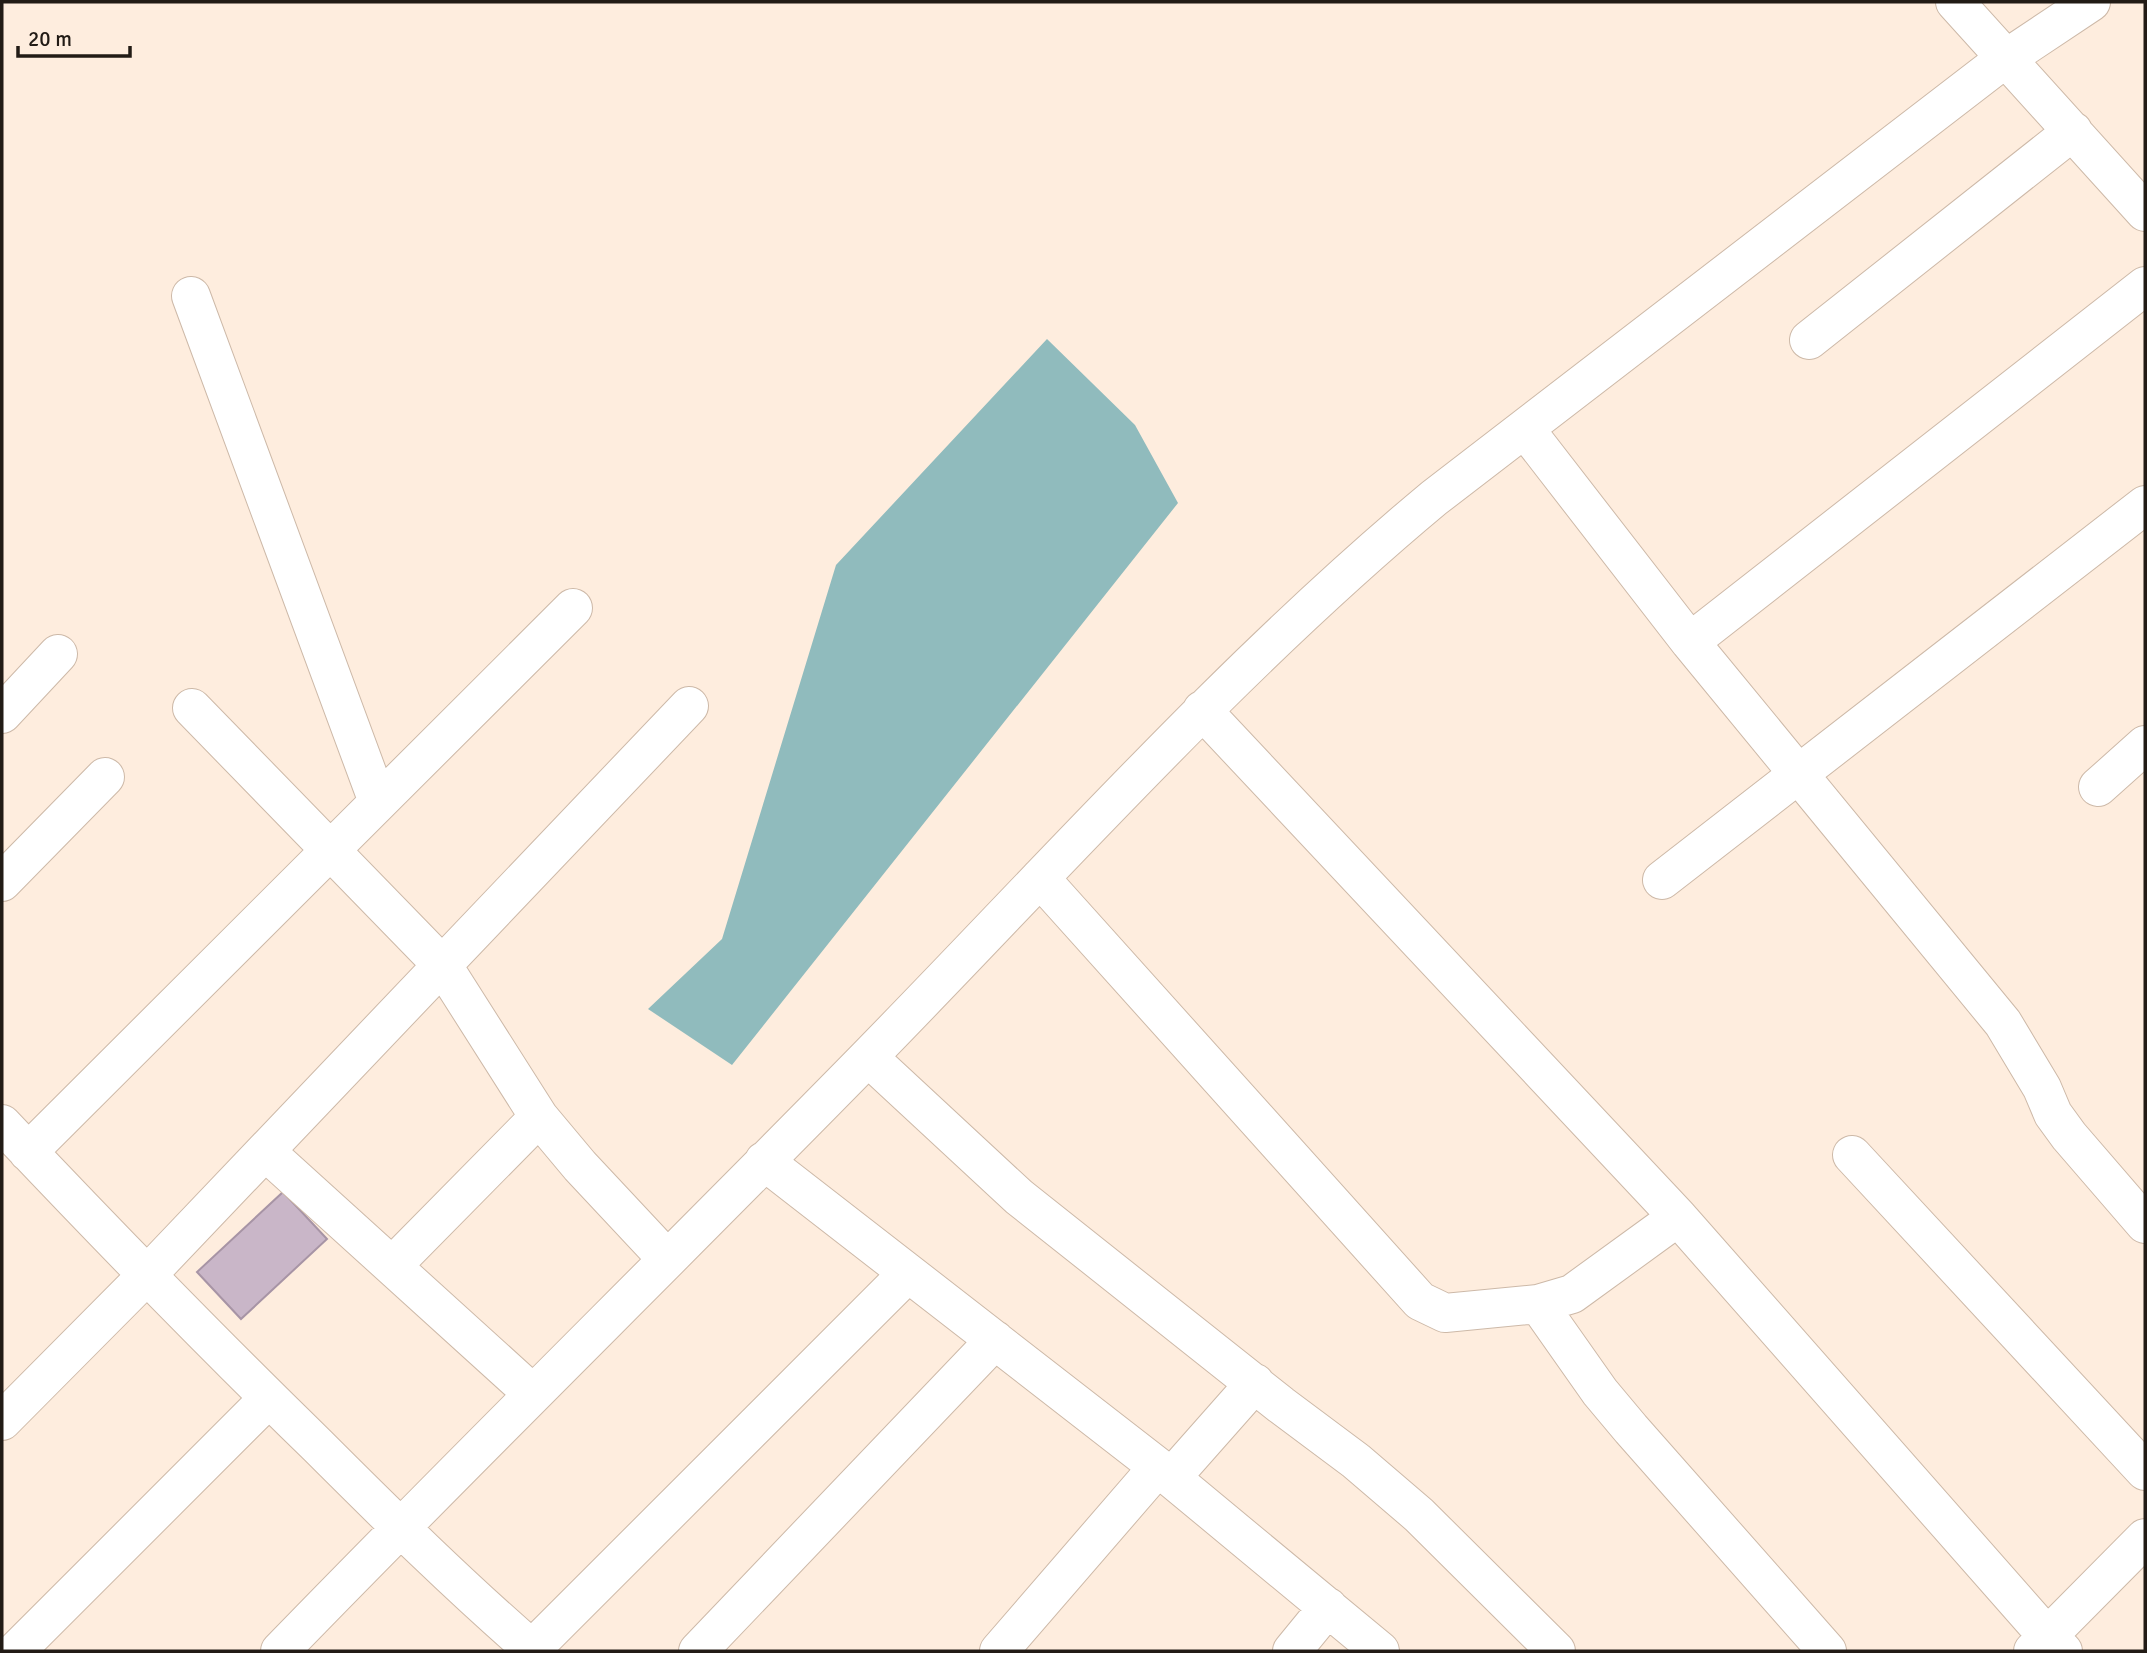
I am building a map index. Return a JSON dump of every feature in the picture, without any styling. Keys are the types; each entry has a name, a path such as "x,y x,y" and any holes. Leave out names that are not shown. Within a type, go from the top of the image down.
{"street":[{"path":"1955,2 1994,68 2061,141 2142,201"},
{"path":"280,1651 869,1056 1202,710 1360,561 1434,498 1994,68 2091,2"},
{"path":"1809,340 2061,141"},
{"path":"1689,642 2145,286"},
{"path":"191,296 378,802"},
{"path":"1525,429 1689,642 2003,1023 2042,1088 2053,1114 2145,1224"},
{"path":"1662,880 2144,510"},
{"path":"29,1152 573,608"},
{"path":"2,714 58,654"},
{"path":"2,1421 147,1275 689,706"},
{"path":"192,708 443,966 539,1117 580,1166 667,1259"},
{"path":"1202,710 1689,1230 2048,1646 2145,1538"},
{"path":"2098,787 2145,745"},
{"path":"2,883 106,777"},
{"path":"1040,878 1420,1301 1445,1313 1549,1319"},
{"path":"869,1056 1019,1197 1356,1461 1419,1515 1556,1651"},
{"path":"392,1266 539,1117"},
{"path":"2,1124 269,1398 400,1527 532,1651 908,1273"},
{"path":"265,1151 533,1394"},
{"path":"1852,1155 2145,1471"},
{"path":"764,1161 1165,1472 1380,1651"},
{"path":"1549,1319 1572,1294 1689,1230"},
{"path":"1549,1319 1600,1392 1827,1651"},
{"path":"698,1651 995,1340"},
{"path":"999,1651 1165,1472 1255,1384"},
{"path":"16,1651 269,1398"},
{"path":"1292,1651 1328,1607"}],"water":[{"path":"1047,339 1135,425 1178,503 732,1065 648,1009 722,939 836,565"}],"building":[{"path":"283,1192 327,1239 241,1319 197,1272"}]}
